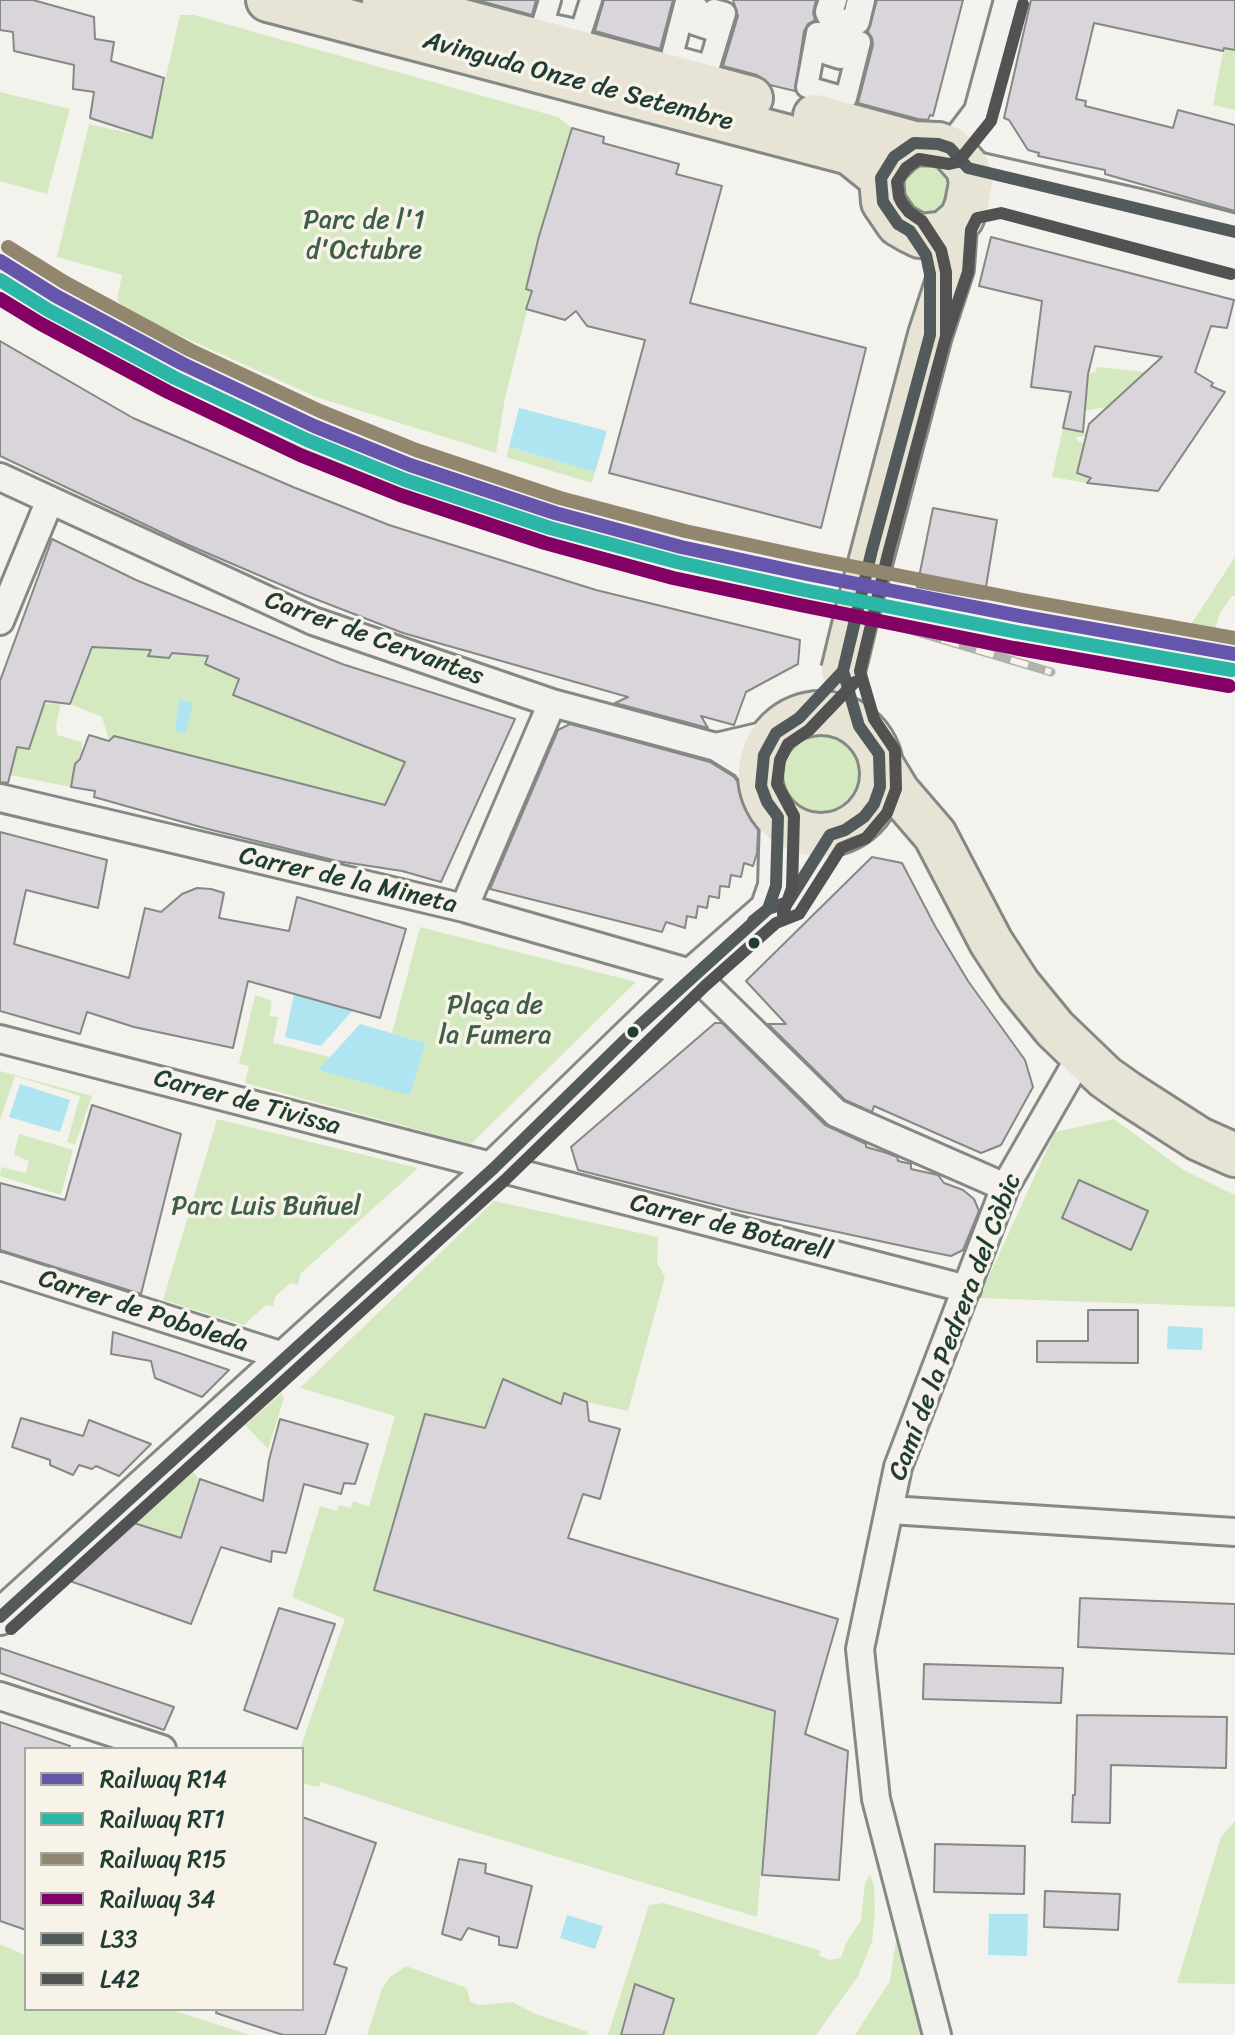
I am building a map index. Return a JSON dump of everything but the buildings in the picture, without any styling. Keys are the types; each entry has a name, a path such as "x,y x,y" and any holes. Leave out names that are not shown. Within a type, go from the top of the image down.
{"main road":[{"name":"Avinguda Onze de Setembre","path":"268,0 850,153 881,178"},
{"name":"Avinguda Onze de Setembre","path":"386,0 436,7 951,178"},
{"path":"894,157 951,178 945,233 920,236 910,231 898,224 883,202 881,178 894,157"},
{"path":"951,178 952,268 930,335 843,671 859,726 875,746 881,764 898,792 935,835 954,875 1019,985 1046,1019 1105,1077 1199,1139 1235,1155"},
{"path":"910,231 926,255 930,274 930,335"},
{"path":"843,671 788,725 764,755 769,801 799,832 813,835 884,824 907,830 926,843 954,875"},
{"path":"788,725 816,713 832,715 859,726"},
{"path":"843,830 874,804 880,787 881,764"}],"street":[{"path":"550,0 543,23 581,31 591,0"},
{"path":"833,0 829,12 833,20 849,25 856,21 861,0"},
{"path":"1008,0 978,111 951,178 1139,207 1235,232"},
{"name":"Avinguda Onze de Setembre","path":"951,178 1002,197 1235,259"},
{"name":"Carrer de Cervantes","path":"0,477 313,621 552,703 716,747 745,765 769,801"},
{"path":"0,621 50,500"},
{"path":"464,908 552,703"},
{"name":"Carrer de Cervantes","path":"716,747 788,725"},
{"name":"Carrer de la Mineta","path":"0,798 464,908 694,974"},
{"path":"768,909 776,886 769,801"},
{"path":"0,1617 494,1168 694,974 768,909 788,902 843,830"},
{"path":"694,974 836,1113 1005,1187"},
{"name":"Carrer de Tivissa","path":"0,1039 494,1168"},
{"name":"Camí de la Pedrera del Còbic","path":"937,2035 876,1799 860,1649 898,1467 1005,1187 1081,1055"},
{"name":"Carrer de Botarell","path":"494,1168 967,1289"},
{"name":"Carrer de Poboleda","path":"0,1266 286,1357"},
{"path":"890,1510 1235,1532"},
{"path":"0,1696 156,1747"}],"green space":[{"name":"Parc de l'1 d'Octubre","path":"180,15 194,15 558,117 572,128 547,212 544,236 539,237 526,289 532,291 505,398 496,453 316,397 128,312 117,299 122,275 57,257 89,124 152,138"},
{"path":"1224,48 1235,50 1235,110 1213,105"},
{"path":"0,92 70,109 47,194 0,181"},
{"path":"927,166 943,173 950,189 943,205 927,212 911,205 904,189 911,173"},
{"path":"1097,367 1147,372 1108,407 1067,413 1068,392 1071,394"},
{"path":"1063,428 1092,434 1075,438 1087,443 1077,472 1091,478 1087,483 1052,477"},
{"path":"509,447 595,472 592,483 506,457"},
{"path":"1235,557 1235,596 1220,613 1213,636 1186,632"},
{"path":"134,643 151,650 149,656 168,658 172,653 208,655 206,665 239,679 234,695 405,762 385,805 115,736 109,741 102,717 70,704 89,647 127,649"},
{"path":"61,703 57,735 82,742 82,754 75,764 71,787 10,775 17,747 29,749 44,704"},
{"path":"821,732 837,736 851,745 860,759 864,775 860,791 851,805 837,814 821,818 805,814 791,805 782,791 778,775 782,759 791,745 805,736"},
{"name":"Plaça de la Fumera","path":"420,927 636,982 471,1144 245,1083 249,1066 239,1064 255,995 272,1001 269,1016 278,1017 273,1043 330,1057 318,1070 410,1094 426,1043 392,1033"},
{"path":"0,1071 92,1096 75,1145 67,1142 80,1096 15,1076 0,1120"},
{"name":"Parc Luis Buñuel","path":"217,1119 418,1168 300,1274 298,1285 290,1283 275,1297 273,1306 266,1305 244,1325 163,1300"},
{"path":"1114,1119 1185,1171 1235,1195 1235,1307 979,1298 1055,1132"},
{"path":"19,1134 73,1150 61,1195 0,1176 1,1167 26,1173 29,1161 14,1155"},
{"path":"494,1201 658,1237 657,1263 665,1277 628,1411 564,1394 552,1445 535,1443 548,1398 503,1379 485,1428 426,1414 374,1590 775,1711 757,1917 321,1782 319,1787 304,1783 304,1747 301,1747 345,1619 292,1597 320,1506 336,1511 340,1505 351,1508 353,1501 369,1507 395,1416 300,1388"},
{"path":"282,1393 284,1398 268,1449 245,1425"},
{"path":"193,1472 200,1479 185,1524 191,1541 133,1523"},
{"path":"1235,1821 1235,1984 1177,1983 1221,1837"},
{"path":"870,1874 874,1886 875,1912 872,1942 858,1976 816,2035 608,2035 649,1905 664,1903 821,1951 819,1955 829,1960 841,1958 846,1943 861,1920 865,1883"},
{"path":"899,1920 927,2035 855,2035 890,1981"},
{"path":"0,1944 24,1955 24,2011 175,2011 250,2035 0,2035"},
{"path":"406,1966 467,1988 470,2001 479,2005 512,2002 533,2013 588,2032 587,2035 367,2035 382,1989 390,1977"}],"water":[{"path":"519,408 607,431 595,472 509,447"},
{"path":"179,699 193,703 185,733 175,732"},
{"path":"294,994 353,1010 321,1046 285,1037"},
{"path":"360,1024 426,1043 410,1095 318,1070"},
{"path":"20,1084 70,1100 60,1132 9,1117"},
{"path":"1168,1326 1203,1328 1202,1350 1167,1349"},
{"path":"989,1914 1028,1914 1027,1956 988,1955"},
{"path":"567,1915 603,1926 595,1949 560,1938"}],"railway":[{"path":"0,296 41,322 171,391 303,453 400,492 546,541 675,576 907,629 1051,672"}],"rail line":[{"name":"R15","path":"8,247 64,282 190,350 320,411 416,450 560,498 685,531 810,558 1235,638"},
{"name":"R14","path":"0,261 56,296 183,364 314,426 410,465 555,513 681,547 807,574 1235,654"},
{"name":"RT1","path":"0,280 48,310 175,378 307,440 405,480 550,528 677,562 804,590 1232,670"},
{"name":"34","path":"0,299 168,392 300,455 400,495 545,543 673,578 800,605 1014,648 1229,686"}],"transit line":[{"name":"L42","path":"946,335 946,272 941,250 922,221 902,203 897,182 906,168 919,159 949,164 958,162 991,121 1023,4"},
{"name":"L33","path":"0,1617 494,1168 639,1026 768,909 776,886 778,817 767,802 761,786 764,755 776,733 799,718 843,671 930,335 930,274 926,255 910,231 898,224 883,202 881,178 894,157 914,143 938,144 950,148 968,168 1235,232"},
{"name":"L42","path":"11,1629 505,1180 705,986 776,923 799,914 841,848 866,838 887,813 896,789 895,750 874,719 860,671 945,340 968,272 971,230 977,218 1001,213 1231,274"},
{"name":"L33","path":"753,921 768,909 788,902 830,835 845,830 864,817 874,804 880,787 879,754 859,726 843,671 857,611"},
{"name":"L42","path":"783,914 792,888 794,816 777,784 780,760 788,744 809,730 855,682"}]}
